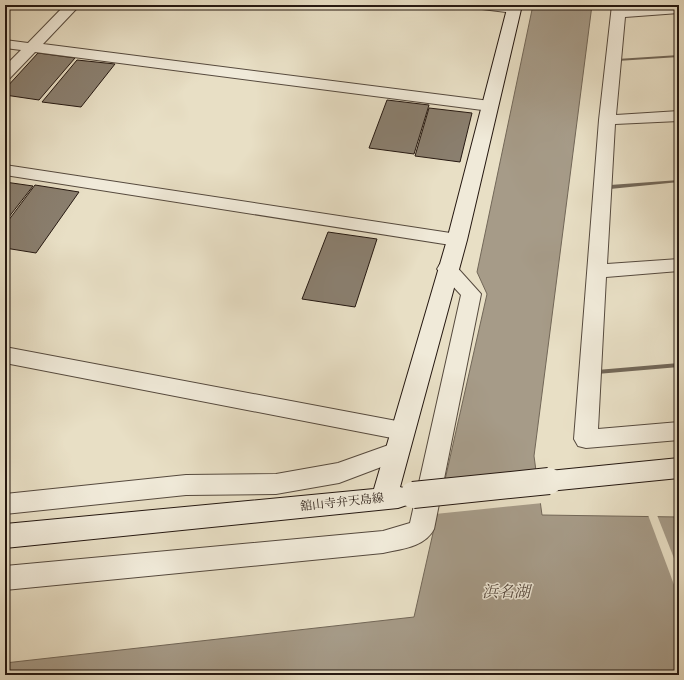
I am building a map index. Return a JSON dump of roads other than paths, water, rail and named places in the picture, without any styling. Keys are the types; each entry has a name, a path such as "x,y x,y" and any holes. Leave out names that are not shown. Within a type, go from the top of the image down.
{"street":[{"path":"5,75 73,5"},
{"path":"384,498 447,269 457,240 515,7 482,5"},
{"path":"679,9 618,9 607,120 586,439 679,431"},
{"path":"5,44 490,106"},
{"path":"607,120 679,116"},
{"path":"5,170 457,240"},
{"path":"598,272 679,265"},
{"path":"5,578 212,557 383,542 412,535 421,529 471,294 447,269"},
{"path":"5,355 399,441"},
{"path":"5,504 186,485 276,484 339,473 399,441"},
{"name":"舘山寺弁天島線","path":"5,536 679,468"}],"water":[{"name":"浜名湖","path":"533,5 592,5 534,456 542,515 679,517 679,675 5,675 5,663 414,617 487,294 477,272"}],"waterway":[{"path":"617,60 679,56"},
{"path":"610,187 679,181"},
{"path":"597,372 679,365"}]}
